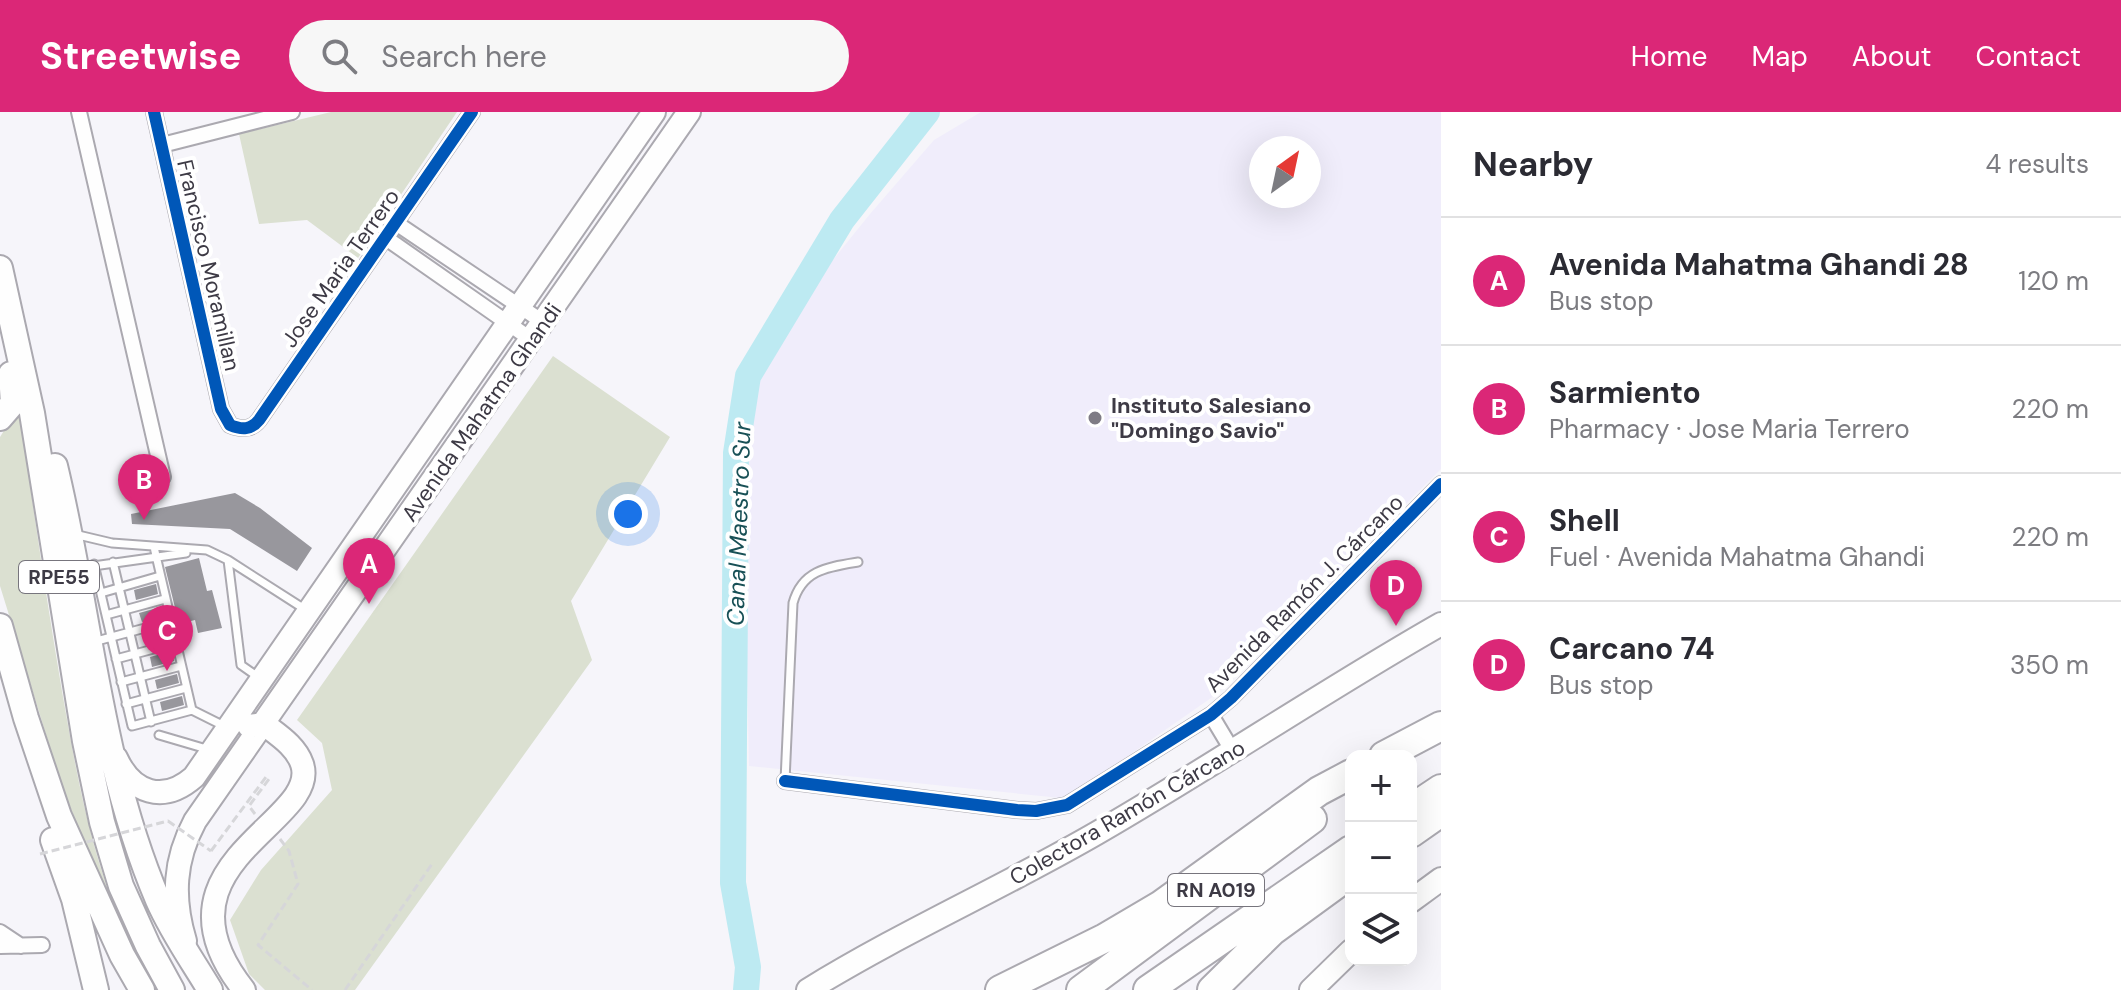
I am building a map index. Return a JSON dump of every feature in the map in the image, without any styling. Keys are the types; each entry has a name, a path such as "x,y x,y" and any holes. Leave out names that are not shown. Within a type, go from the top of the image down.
{"highway":[{"path":"1395,750 1441,726"},
{"path":"1407,750 1441,726"},
{"path":"983,990 1007,986 1105,938 1148,913 1319,791 1345,777"},
{"path":"1417,805 1441,789"},
{"name":"RN A019","path":"1081,990 1345,794"},
{"path":"1417,829 1441,812"},
{"name":"RN A019","path":"1148,990 1345,854"},
{"path":"1212,990 1272,931 1345,877"}],"main road":[{"name":"Avenida Mahatma Ghandi","path":"105,734 124,774 138,787 161,792 186,784 194,777 654,112"},
{"name":"Avenida Mahatma Ghandi","path":"196,967 178,916 177,877 181,850 195,821 689,112"},
{"path":"0,268 32,413 49,437 61,534 76,569 99,605 107,673 100,706 117,782 154,890 175,933 210,990"},
{"path":"3,418 14,397 1,324 6,293"},
{"name":"RPE55","path":"76,569 85,741 102,822 121,886 172,990"},
{"name":"Colectora Ramón Cárcano","path":"808,990 888,943 1031,871 1151,802 1441,624"},
{"path":"0,626 26,718 70,844 122,955 142,990"},
{"path":"26,718 27,762 74,899 96,990"},
{"path":"228,728 264,724 297,754 304,773 298,793 284,811 266,825 224,874 215,906 216,937 221,952 244,990"},
{"path":"1417,897 1441,879"},
{"path":"1417,915 1441,897"},
{"path":"1316,986 1345,957"},
{"path":"1316,986 1345,965"}],"street":[{"path":"79,112 163,477"},
{"name":"Francisco Moramillan","path":"154,112 221,409 230,425"},
{"path":"162,145 292,112"},
{"name":"Jose Maria Terrero","path":"230,425 240,429 256,424 472,112"},
{"path":"396,223 538,331"},
{"path":"386,238 538,331"},
{"name":"Avenida Ramón J. Cárcano","path":"785,781 1017,810 1067,805 1211,715 1231,698 1441,484"},
{"path":"1211,715 1232,750"},
{"path":"0,932 22,946"},
{"path":"0,946 42,945"}],"lane":[{"path":"61,534 154,552"},
{"path":"76,569 154,552 207,550 308,611"},
{"path":"154,552 192,710"},
{"path":"228,560 241,665 261,679"},
{"path":"113,562 151,722"},
{"path":"785,781 793,603 797,589 807,577 829,567 858,562"},
{"path":"99,605 119,588 160,576"},
{"path":"99,605 124,610 165,599"},
{"path":"116,659 101,640 171,621"},
{"path":"176,643 116,659 107,673 121,682 132,726 192,710 228,728"},
{"path":"121,682 181,666"},
{"path":"100,706 186,688"},
{"path":"159,735 212,751"}],"path":[{"path":"40,854 168,821 211,851 266,777 269,779 249,806 289,851 298,884 258,945 312,990"},
{"path":"345,990 432,864"}],"shaded area":[{"name":"Instituto Salesiano \"Domingo Savio\"","path":"981,112 1441,112 1441,469 1211,698 1061,798 749,766 743,455 755,381 807,292 934,140"}],"green space":[{"path":"331,112 457,112 358,258 307,220 259,224 239,134"},
{"path":"553,356 670,437 571,601 592,660 355,990 265,990 249,974 230,920 261,870 332,790 322,743 297,720"},
{"path":"17,410 78,779 100,865 120,921 97,875 62,786 0,586 0,437"}],"building":[{"path":"235,493 312,548 297,571 230,529 132,524 131,514"},
{"path":"199,558 207,591 212,590 222,628 198,633 195,620 179,624 165,567"},
{"path":"156,584 158,594 136,600 134,590"},
{"path":"161,607 163,616 142,622 139,613"},
{"path":"166,629 169,638 147,644 145,635"},
{"path":"172,651 174,661 152,667 150,657"},
{"path":"177,674 179,683 157,689 155,680"},
{"path":"182,696 184,705 162,711 160,702"}],"waterway":[{"name":"Canal Maestro Sur","path":"746,990 748,967 733,883 736,453 748,376 842,220 927,112"}],"cycle path":[{"path":"154,112 221,409 230,425 242,428 253,426 259,420 472,112"},
{"path":"785,781 1017,810 1036,811 1067,805 1211,715 1231,698 1441,484"}],"place":[{"name":"Instituto Salesiano \"Domingo Savio\"","path":"1095,418"},
{"name":"Sarmiento","path":"144,520"},
{"name":"Avenida Mahatma Ghandi 28","path":"369,604"},
{"name":"Carcano 74","path":"1396,626"},
{"name":"Shell","path":"167,671"}]}
